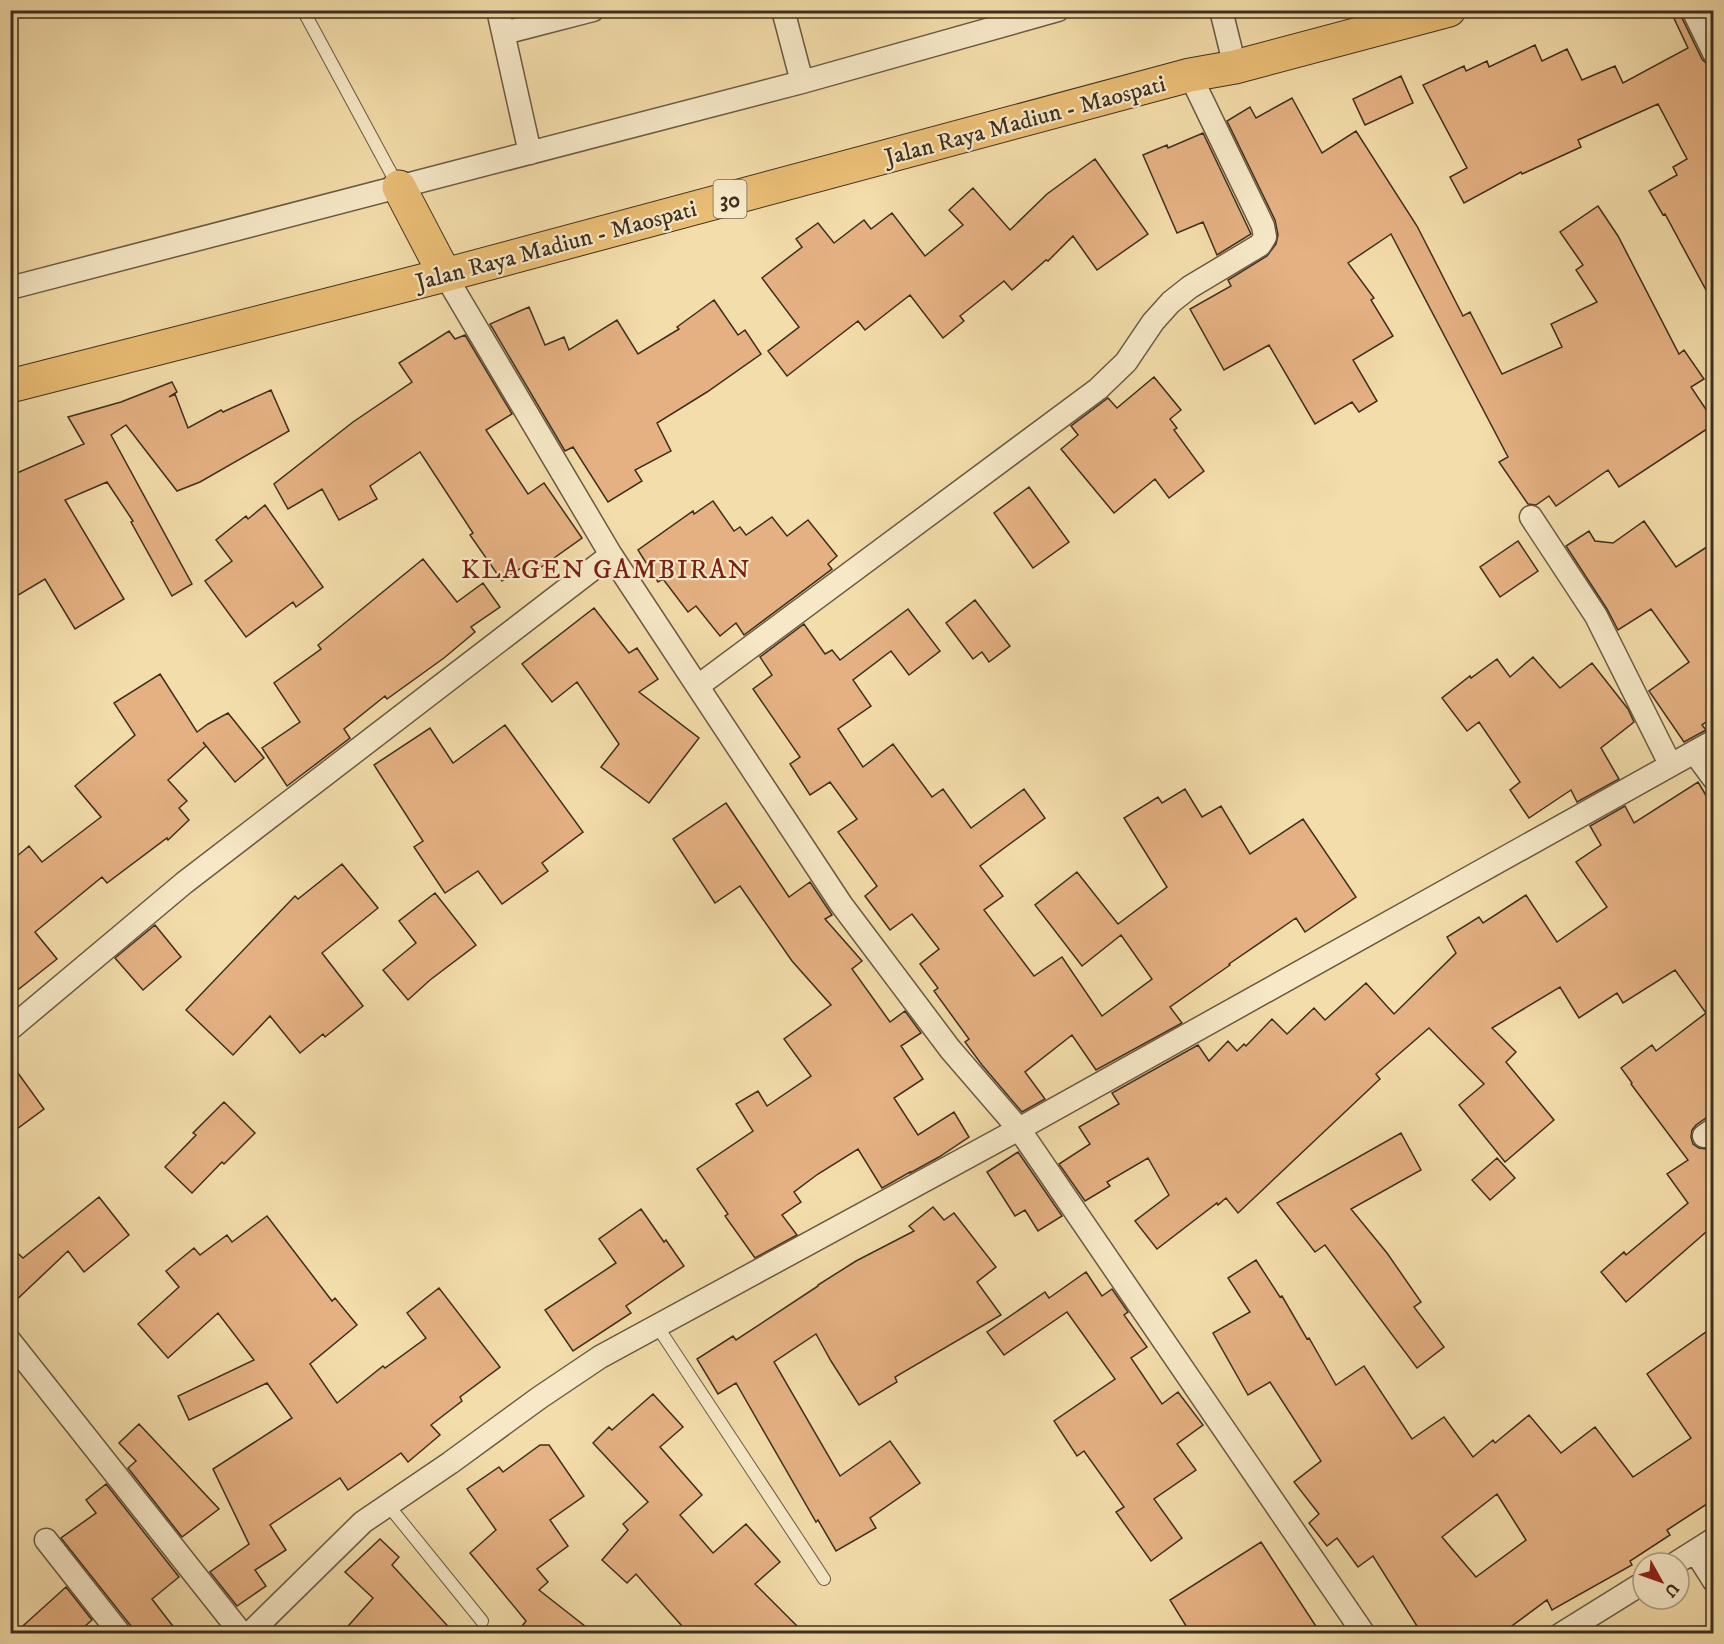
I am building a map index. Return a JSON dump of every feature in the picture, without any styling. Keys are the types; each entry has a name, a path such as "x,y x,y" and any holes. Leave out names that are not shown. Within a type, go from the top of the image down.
{"highway":[{"name":"Jalan Raya Madiun - Maospati","path":"10,386 445,275 1190,75 1235,67 1449,10"},
{"path":"399,187 445,275"}],"street":[{"path":"498,10 530,153"},
{"path":"504,33 593,10"},
{"path":"783,10 802,82"},
{"path":"10,288 802,82 1058,10"},
{"path":"1221,10 1235,67"},
{"path":"1693,10 1713,53"},
{"path":"698,686 1098,390 1126,362 1153,322 1171,302 1190,287 1260,245 1265,237 1263,226 1190,75"},
{"path":"445,275 611,555 841,904 950,1049 1019,1129 1364,1634"},
{"path":"1531,517 1596,616 1671,764"},
{"path":"10,1029 184,883 611,555"},
{"path":"249,1634 363,1522 600,1357 1019,1129 1713,741"},
{"path":"1694,752 1713,779"},
{"path":"10,1341 243,1634"},
{"path":"46,1540 120,1634"},
{"path":"1691,1553 1704,1545 1713,1581"},
{"path":"1561,1634 1631,1590"}],"lane":[{"path":"303,10 399,187"},
{"path":"657,1326 824,1579"},
{"path":"388,1505 482,1621"}],"building":[{"path":"1670,10 1680,10 1702,59 1713,66 1713,303 1665,214 1663,215 1649,191 1677,175 1673,167 1687,159 1658,104 1578,140 1581,147 1522,174 1521,172 1464,203 1450,177 1467,168 1423,85 1464,66 1466,71 1487,61 1489,67 1535,45 1542,61 1567,49 1582,80 1615,66 1623,83 1688,48"},
{"path":"1401,76 1413,103 1365,125 1353,99"},
{"path":"1292,98 1322,153 1356,131 1417,226 1463,316 1470,312 1502,374 1562,347 1551,324 1597,302 1576,270 1583,265 1560,232 1598,206 1618,236 1679,354 1684,350 1704,379 1691,387 1713,420 1713,425 1619,487 1608,470 1556,506 1549,496 1536,505 1528,504 1499,462 1508,457 1391,234 1348,263 1374,298 1371,300 1393,336 1353,360 1377,401 1359,412 1352,402 1315,424 1269,345 1224,370 1190,309 1231,286 1228,280 1267,256 1276,244 1278,235 1275,220 1227,121 1250,107 1256,118"},
{"path":"1203,133 1251,234 1217,255 1203,222 1177,233 1143,155 1167,145 1168,148"},
{"path":"1095,159 1148,234 1097,270 1073,236 1048,261 1046,260 1012,290 1004,281 960,316 964,321 943,338 910,295 865,330 858,321 787,376 768,351 799,327 762,278 802,247 796,239 818,223 834,243 864,220 871,229 892,213 925,256 963,225 949,210 973,188 1010,230 1047,194"},
{"path":"714,300 738,335 745,330 761,354 707,392 657,423 671,451 635,470 642,481 608,502 573,447 565,451 490,324 529,307 545,345 564,337 569,350 617,320 638,354 679,329 677,327"},
{"path":"449,331 455,339 465,335 512,414 486,430 528,494 544,483 582,538 540,568 534,559 502,581 470,535 473,533 420,452 370,486 377,499 339,520 322,489 288,509 274,484 353,422 412,382 399,363"},
{"path":"1154,377 1181,410 1170,419 1177,428 1174,430 1204,471 1169,498 1155,479 1114,513 1061,449 1078,435 1071,426 1108,398 1117,408"},
{"path":"172,382 177,392 169,397 175,394 188,428 221,410 223,412 271,390 289,431 200,482 177,491 126,425 111,435 192,584 172,596 131,522 133,521 107,482 65,500 124,599 75,629 45,579 10,600 10,476 84,444 68,417 121,402"},
{"path":"1029,487 1069,542 1033,568 994,513"},
{"path":"713,501 734,531 740,527 746,535 772,517 787,536 808,520 837,556 828,564 832,569 744,635 736,623 720,636 696,606 688,612 663,579 658,582 638,550 693,511 694,514"},
{"path":"265,505 323,587 296,607 293,602 246,637 205,581 232,561 216,540 246,516 248,519"},
{"path":"1644,521 1676,567 1713,543 1713,717 1702,725 1706,730 1684,742 1649,691 1689,662 1651,609 1618,630 1566,546 1589,531 1595,541 1613,543"},
{"path":"1518,541 1538,571 1500,597 1480,567"},
{"path":"423,559 457,602 483,583 500,607 471,627 475,632 444,658 387,699 385,696 344,729 350,738 287,786 262,748 300,722 274,683 321,649 318,645"},
{"path":"975,600 1010,646 989,662 982,652 973,659 946,623"},
{"path":"594,608 629,653 637,648 658,679 639,692 699,738 649,803 601,767 619,744 577,682 552,702 522,664"},
{"path":"908,609 940,651 909,675 891,651 853,680 871,706 838,729 863,767 893,744 932,797 943,789 971,828 1024,789 1045,818 980,866 1003,896 984,910 1034,976 1062,957 1102,1016 1152,979 1121,935 1082,966 1035,905 1077,872 1118,924 1167,887 1124,818 1158,797 1162,803 1185,789 1202,817 1221,806 1250,854 1303,819 1356,897 1305,932 1296,918 1170,1007 1182,1023 1096,1070 1072,1035 1025,1072 1045,1099 1022,1112 965,1042 969,1039 934,991 938,988 920,964 939,949 912,914 890,930 865,896 877,886 838,832 857,819 830,782 810,795 790,764 800,757 753,689 772,675 760,657 804,624 825,654 832,650 840,660"},
{"path":"1533,657 1560,688 1592,663 1628,709 1634,722 1601,748 1619,779 1577,802 1571,790 1529,818 1510,790 1520,782 1479,722 1467,731 1442,698 1497,659 1510,677"},
{"path":"160,674 197,732 228,713 264,758 235,782 203,742 206,746 168,780 187,801 179,808 189,820 168,840 167,838 107,883 102,877 35,932 57,959 10,996 10,862 29,846 42,862 101,817 75,786 135,735 114,703"},
{"path":"505,725 583,832 542,863 548,871 502,904 478,871 445,893 414,847 423,841 374,765 430,728 453,763"},
{"path":"1698,782 1713,807 1713,1116 1696,1125 1691,1137 1693,1144 1699,1148 1706,1149 1713,1146 1713,1226 1626,1302 1601,1272 1624,1252 1626,1255 1688,1203 1667,1174 1688,1160 1621,1068 1652,1045 1656,1051 1706,1013 1675,970 1623,1003 1617,993 1579,1018 1560,987 1492,1028 1516,1052 1506,1062 1554,1120 1505,1162 1459,1105 1484,1084 1429,1028 1376,1074 1380,1079 1238,1213 1226,1198 1157,1249 1135,1221 1169,1195 1148,1158 1107,1182 1110,1186 1085,1201 1059,1164 1090,1144 1079,1127 1119,1104 1112,1093 1198,1045 1209,1061 1228,1041 1237,1051 1244,1044 1246,1046 1272,1019 1287,1034 1314,1008 1325,1020 1366,983 1394,1014 1456,953 1447,937 1479,917 1483,923 1526,895 1557,942 1607,907 1576,862 1601,845 1590,826 1625,806 1634,823"},
{"path":"726,803 789,897 810,882 832,915 825,919 862,961 852,969 890,1022 905,1011 921,1033 901,1046 923,1079 894,1098 918,1135 954,1112 969,1137 939,1157 882,1188 858,1149 794,1192 801,1202 782,1215 797,1235 755,1258 725,1216 728,1214 697,1169 753,1131 736,1104 758,1091 767,1106 811,1076 784,1039 831,1005 792,961 740,886 715,903 673,839"},
{"path":"342,864 378,908 322,953 363,1006 325,1037 323,1034 300,1053 270,1016 233,1055 186,1010 295,896 298,899"},
{"path":"435,893 476,945 408,1000 383,970 416,943 399,921"},
{"path":"155,925 181,957 143,990 115,958"},
{"path":"10,1062 44,1109 10,1134"},
{"path":"224,1102 255,1133 192,1193 165,1167 196,1135 193,1133"},
{"path":"1401,1133 1421,1170 1351,1209 1387,1253 1421,1302 1414,1307 1444,1347 1417,1368 1325,1245 1315,1252 1277,1203"},
{"path":"1018,1152 1062,1216 1038,1231 1025,1210 1015,1216 987,1172"},
{"path":"1497,1158 1515,1178 1490,1200 1472,1180"},
{"path":"99,1197 129,1235 84,1272 68,1251 10,1306 10,1246 23,1258"},
{"path":"933,1207 944,1220 954,1213 996,1267 977,1282 1001,1315 895,1377 897,1382 859,1405 816,1334 774,1362 840,1476 890,1441 920,1483 870,1518 876,1528 836,1551 818,1520 816,1522 736,1383 718,1394 697,1359 733,1336 736,1340 856,1261 914,1231 909,1226"},
{"path":"641,1209 684,1266 626,1306 631,1313 573,1351 545,1310 616,1263 599,1239"},
{"path":"267,1216 332,1301 335,1298 357,1325 310,1364 337,1403 383,1366 385,1368 426,1338 407,1313 439,1288 500,1367 460,1397 462,1401 431,1425 440,1435 408,1462 401,1453 348,1490 340,1478 270,1525 286,1550 255,1570 266,1586 237,1606 210,1572 249,1544 213,1469 292,1418 267,1383 189,1420 178,1396 254,1360 218,1313 168,1358 138,1324 179,1287 166,1271 194,1248 200,1255 227,1235 232,1242"},
{"path":"1256,1260 1280,1297 1282,1296 1307,1339 1309,1338 1336,1385 1364,1366 1412,1439 1444,1417 1473,1457 1493,1440 1495,1443 1529,1415 1561,1453 1595,1427 1633,1477 1691,1438 1647,1374 1713,1327 1713,1500 1667,1530 1670,1535 1645,1551 1631,1551 1631,1566 1552,1610 1547,1600 1501,1634 1422,1634 1373,1556 1358,1567 1337,1538 1327,1546 1309,1523 1319,1514 1294,1482 1321,1461 1270,1382 1248,1395 1213,1333 1250,1312 1228,1278","holes":["1497,1494 1526,1540 1476,1577 1442,1537"]},
{"path":"1086,1272 1102,1296 1112,1289 1128,1312 1124,1315 1147,1347 1131,1358 1162,1404 1178,1392 1203,1425 1177,1444 1196,1470 1154,1499 1182,1538 1151,1561 1116,1512 1124,1507 1084,1451 1077,1456 1054,1421 1115,1379 1067,1312 1004,1355 987,1332 1045,1292 1049,1298"},
{"path":"653,1394 683,1427 660,1447 702,1495 680,1515 713,1553 746,1524 780,1562 755,1584 805,1634 689,1634 636,1574 627,1583 602,1560 628,1530 623,1524 648,1502 593,1443 609,1427 612,1430"},
{"path":"139,1424 219,1509 182,1537 128,1468 136,1461 119,1443"},
{"path":"540,1445 549,1445 584,1496 550,1520 568,1546 537,1569 548,1582 539,1590 595,1634 516,1634 526,1621 470,1553 496,1530 467,1489 499,1467 503,1472"},
{"path":"106,1484 179,1577 152,1599 179,1634 133,1634 131,1626 61,1538 96,1513 86,1500"},
{"path":"380,1539 399,1557 392,1565 455,1634 341,1634 373,1598 345,1572"},
{"path":"1261,1542 1321,1634 1191,1634 1170,1600"},
{"path":"66,1587 92,1620 76,1634 14,1634"}],"district":[{"name":"KLAGEN GAMBIRAN","path":"606,569"}]}
